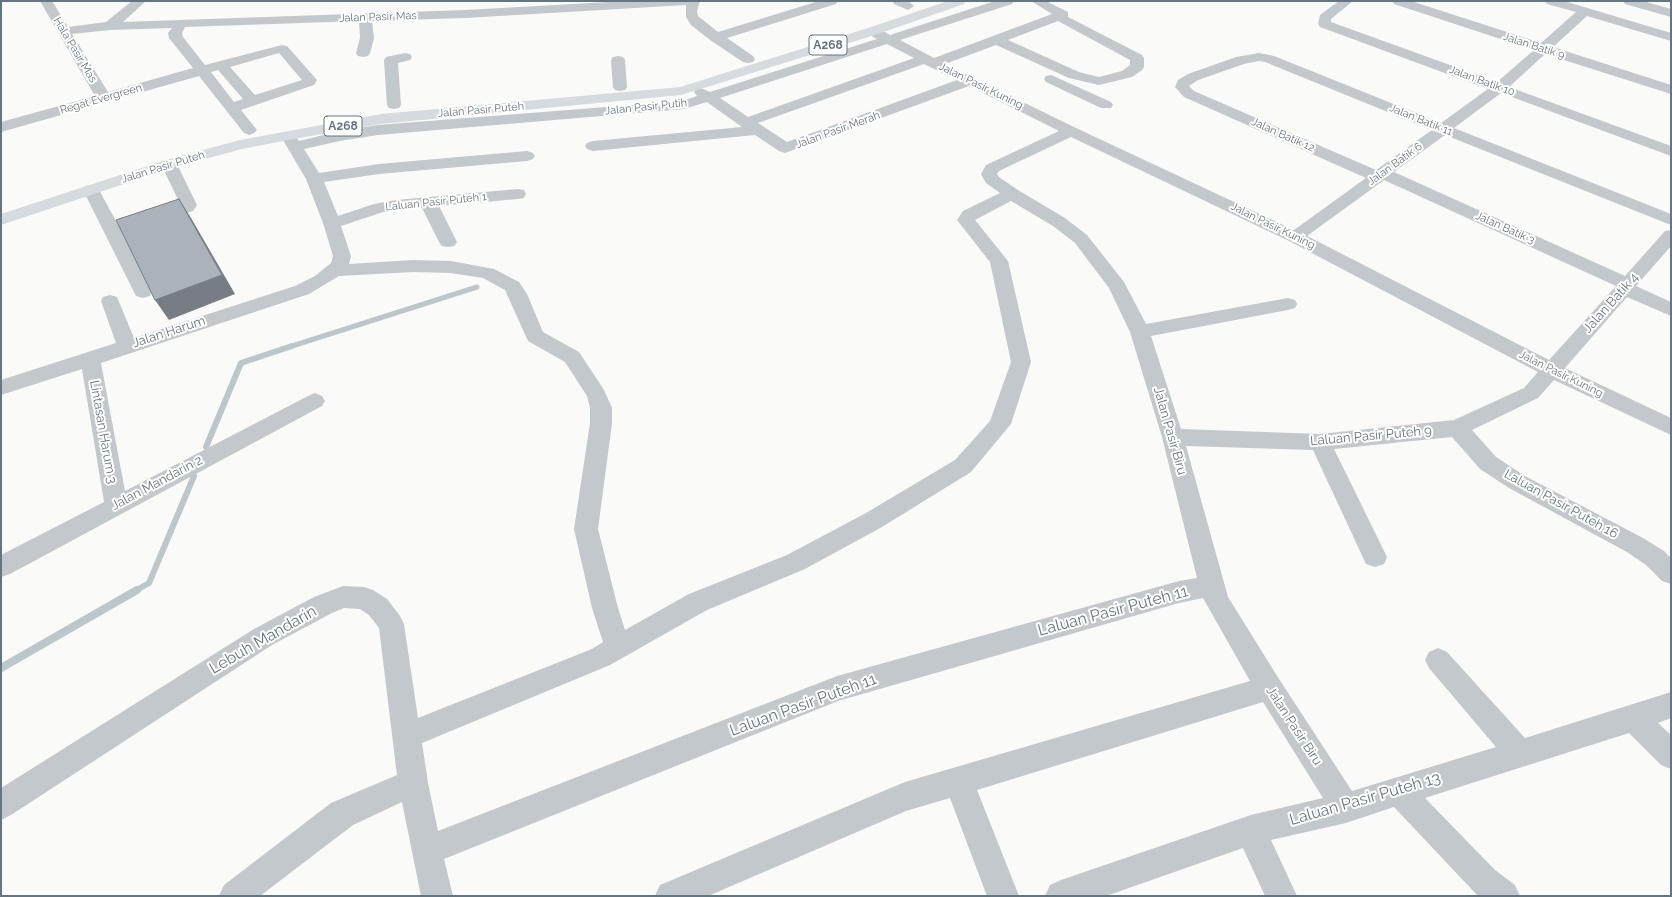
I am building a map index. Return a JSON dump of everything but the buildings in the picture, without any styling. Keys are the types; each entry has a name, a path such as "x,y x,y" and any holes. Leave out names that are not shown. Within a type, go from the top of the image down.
{"main road":[{"name":"Jalan Pasir Puteh","path":"1,206 116,167 248,130 329,114 394,105 620,87 684,80 903,4 924,1"},
{"name":"Jalan Pasir Puteh","path":"1,220 169,164 240,145 292,141 381,119 532,112 696,88 873,31 960,1"},
{"path":"603,88 618,91 685,85 696,88"}],"street":[{"name":"Hala Pasir Mas","path":"46,1 104,98"},
{"path":"110,26 140,1"},
{"path":"465,14 469,1"},
{"name":"Jalan Pasir Mas","path":"63,31 110,26 465,14 694,1"},
{"path":"694,1 692,17 715,37 748,59"},
{"path":"715,37 832,1"},
{"name":"Jalan Pasir Putih","path":"532,112 684,105 891,40 1008,1"},
{"path":"593,146 750,126 929,61 981,46 1063,15 1037,1"},
{"name":"Jalan Batik 10","path":"1347,1 1325,18 1325,24 1671,151"},
{"name":"Jalan Batik 9","path":"1398,1 1671,90"},
{"path":"1551,1 1671,37"},
{"name":"Jalan Batik 6","path":"1295,237 1500,87 1595,1"},
{"path":"1629,1 1671,13"},
{"path":"363,52 367,38 365,17"},
{"path":"997,40 1074,75 1099,81 1127,74 1137,67 1137,58 1117,46 1059,17"},
{"path":"181,23 175,33 176,38 248,130"},
{"name":"Jalan Pasir Kuning","path":"873,31 929,61 1071,131 1295,237 1551,370 1671,427"},
{"path":"981,46 1106,105"},
{"name":"Regat Evergreen","path":"1,127 282,49 310,80 309,82 252,101"},
{"path":"394,105 391,60 393,58 405,57"},
{"name":"Jalan Batik 11","path":"1189,94 1182,87 1184,82 1193,77 1241,60 1264,58 1671,220"},
{"path":"618,60 620,87"},
{"path":"221,65 252,101 231,108"},
{"name":"Jalan Pasir Merah","path":"696,88 780,146 790,147 969,81"},
{"name":"Jalan Batik 12","path":"1189,94 1380,175"},
{"name":"Jalan Pasir Biru","path":"1071,131 992,168 989,174 992,180 1012,194 1059,222 1081,239 1117,286 1140,332 1173,437 1211,586 1227,621 1346,808"},
{"path":"292,141 314,179 332,223 342,256 340,264 335,271"},
{"path":"314,179 379,169 527,156"},
{"path":"113,233 189,205 169,164"},
{"name":"Jalan Batik 3","path":"1380,175 1626,286 1671,310"},
{"path":"91,190 143,292"},
{"name":"Laluan Pasir Puteh 1","path":"332,223 380,208 518,194"},
{"path":"406,736 601,657 698,602 796,562 874,520 962,466 1000,424 1021,362 998,262 966,220 969,215 1012,194"},
{"path":"428,202 448,242"},
{"name":"Jalan Batik 4","path":"1551,370 1671,235"},
{"path":"335,271 412,266 451,267 488,273 512,286 518,294 535,336 572,357 597,395 601,408 601,423 586,529 605,608 618,648"},
{"name":"Jalan Harum","path":"1,388 302,290 322,280 335,271"},
{"path":"110,301 127,346"},
{"path":"1140,332 1288,304"},
{"name":"Lintasan Harum 3","path":"90,358 116,505"},
{"name":"Laluan Pasir Puteh 9","path":"1173,437 1320,442 1457,428 1531,393 1551,370"},
{"name":"Jalan Mandarin 2","path":"1,567 314,401"},
{"name":"Laluan Pasir Puteh 16","path":"1457,428 1494,467 1517,482 1636,545 1655,558 1671,574"},
{"path":"1320,442 1375,557"},
{"name":"Laluan Pasir Puteh 11","path":"428,850 837,689 1179,592 1211,586"},
{"name":"Lebuh Mandarin","path":"1,805 263,637 323,605 343,597 364,598 378,607 391,624 413,783"},
{"path":"1438,660 1519,753"},
{"path":"671,896 905,797 1269,688"},
{"name":"Laluan Pasir Puteh 13","path":"1080,893 1251,830 1346,808 1634,718 1671,705"},
{"path":"1634,718 1671,755"},
{"path":"959,782 1003,896"},
{"path":"235,896 342,814 413,783 437,896"},
{"path":"1399,791 1484,881 1504,896"},
{"path":"1251,830 1281,896"}],"waterway":[{"path":"289,347 477,287"},
{"path":"206,447 241,363 289,347"},
{"path":"135,591 149,583 194,476"},
{"path":"1,668 137,590"}]}
